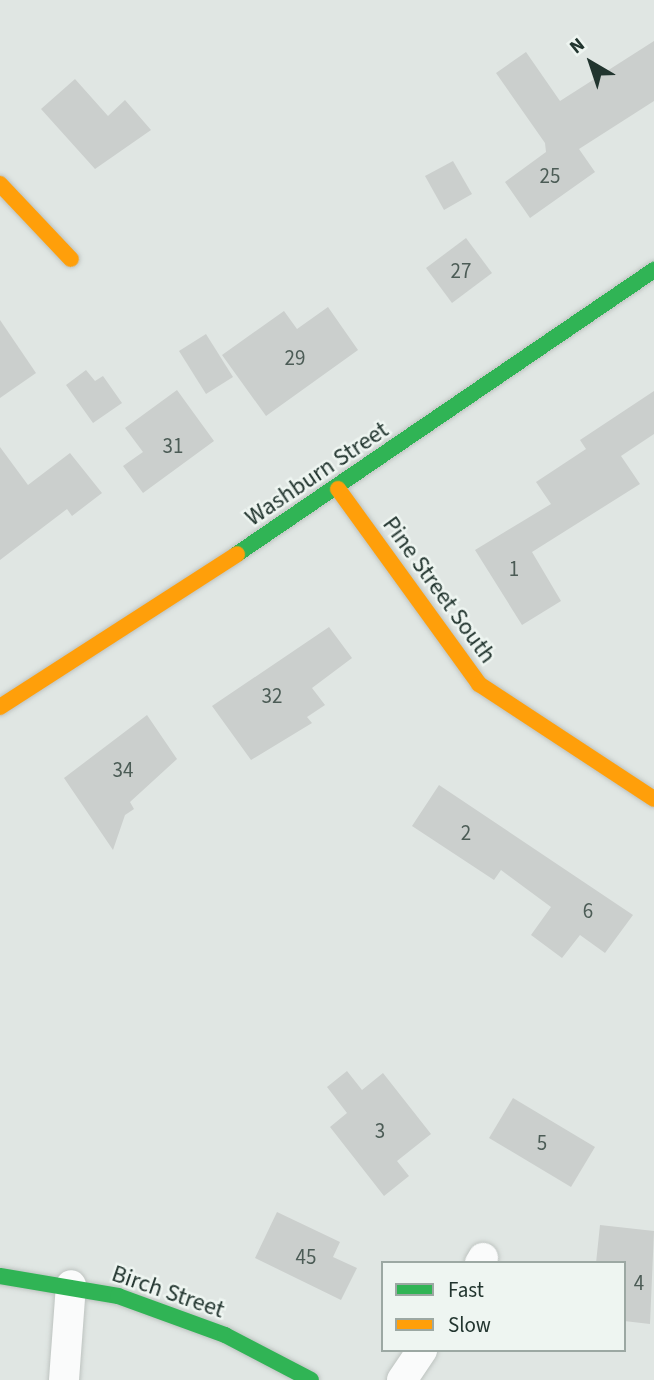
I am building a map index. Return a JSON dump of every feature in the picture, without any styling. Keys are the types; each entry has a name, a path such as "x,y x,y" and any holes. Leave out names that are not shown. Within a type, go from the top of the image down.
{"street":[{"path":"0,184 71,259"},
{"name":"Washburn Street","path":"0,707 338,489 654,270"},
{"name":"Pine Street South","path":"338,489 479,684 654,799"},
{"name":"Birch Street","path":"0,1276 71,1285 225,1335 311,1380"},
{"path":"64,1380 71,1285"},
{"path":"402,1380 421,1352"}],"building":[{"path":"654,41 654,101 579,149 595,172 530,218 505,182 546,152 545,143 496,73 526,52 560,101"},
{"path":"75,79 108,116 125,100 151,130 95,169 41,109"},
{"path":"453,161 472,194 444,210 425,176"},
{"path":"466,238 492,273 452,303 426,268"},
{"path":"328,307 358,350 266,416 222,355 284,311 297,329"},
{"path":"0,320 36,373 0,398"},
{"path":"206,334 233,377 206,394 179,351"},
{"path":"86,370 95,381 103,376 122,403 93,423 66,385"},
{"path":"177,390 214,441 143,493 123,466 143,452 125,428"},
{"path":"654,391 654,434 621,456 640,484 532,552 561,601 522,625 475,550 551,504 536,482 586,449 580,440"},
{"path":"0,447 28,485 70,453 102,493 72,516 67,509 0,560"},
{"path":"329,627 352,658 312,688 325,705 307,717 312,723 251,760 212,706"},
{"path":"147,715 177,759 130,802 134,809 125,815 113,850 64,778"},
{"path":"439,785 633,915 605,953 580,935 562,958 531,935 551,907 501,870 494,880 412,826"},
{"path":"347,1071 362,1090 383,1073 431,1134 397,1161 409,1176 384,1196 330,1127 347,1113 327,1087"},
{"path":"513,1098 595,1147 571,1187 489,1138"},
{"path":"277,1212 340,1242 333,1257 357,1268 341,1300 255,1258"},
{"path":"600,1225 654,1231 650,1324 626,1321 626,1261 596,1261"}],"traffic: fast":[{"path":"237,554 654,270"},
{"path":"0,1276 118,1296 225,1335 311,1380"}],"traffic: slow":[{"path":"0,184 71,259"},
{"path":"338,489 479,684 654,799"},
{"path":"0,707 237,554"}]}
